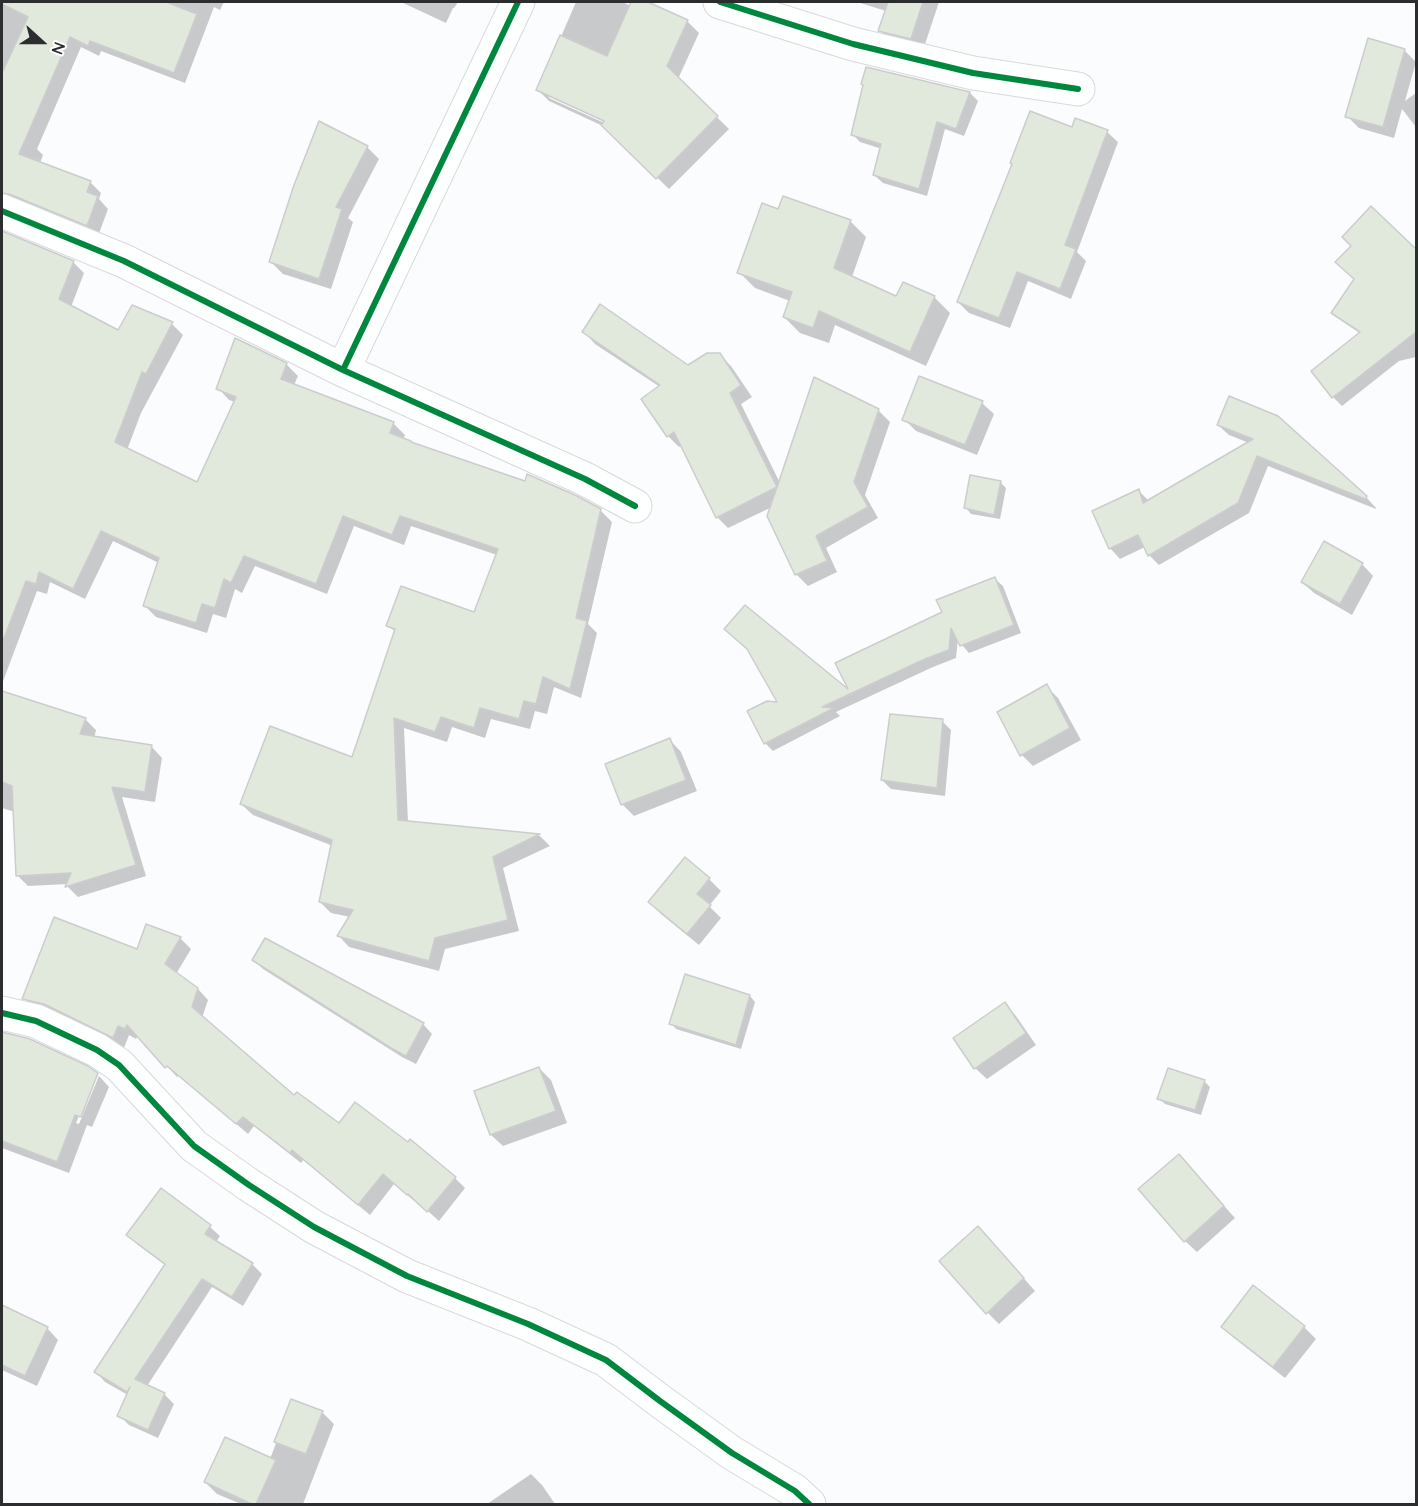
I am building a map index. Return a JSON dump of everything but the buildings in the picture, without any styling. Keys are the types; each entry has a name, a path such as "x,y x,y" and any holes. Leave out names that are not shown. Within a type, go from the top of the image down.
{"street":[{"path":"343,370 518,2"},
{"path":"720,2 864,47 973,73 1078,89"},
{"path":"2,211 124,261 343,370 585,479 635,506"},
{"path":"2,1012 36,1021 97,1050 119,1065 194,1146 314,1227 407,1276 528,1324 606,1360 732,1453 795,1491 809,1504"}],"cycle path":[{"path":"343,370 518,2"},
{"path":"720,2 853,44 973,73 1078,89"},
{"path":"2,211 124,261 343,370 585,479 635,506"},
{"path":"2,1013 36,1021 97,1050 119,1065 194,1146 314,1227 407,1276 528,1324 606,1360 732,1453 795,1491 809,1504"}]}
